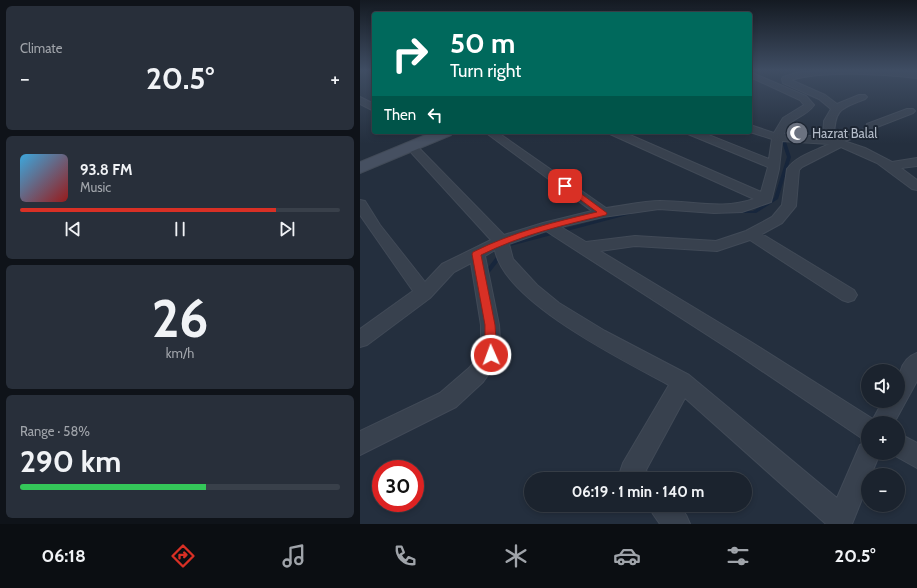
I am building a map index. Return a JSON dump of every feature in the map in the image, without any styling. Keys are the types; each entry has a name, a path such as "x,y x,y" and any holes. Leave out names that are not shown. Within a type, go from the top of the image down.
{"main road":[{"path":"360,155 412,134"},
{"path":"360,168 441,134"}],"street":[{"path":"766,199 774,165 777,137 784,123 792,115 806,109 809,105 803,98 795,94"},
{"path":"816,94 822,97 836,108"},
{"path":"778,97 806,109"},
{"path":"834,142 829,121 836,108 862,97"},
{"path":"360,100 372,107"},
{"path":"583,248 635,241 717,246 751,234 777,220 789,206 793,169 798,164 834,142 870,131 872,130 871,126 910,111"},
{"path":"752,129 777,137 834,142 867,154 891,166 917,186"},
{"path":"493,134 603,213"},
{"path":"619,134 766,199"},
{"path":"697,134 774,165"},
{"path":"412,147 501,241 505,261 531,290 553,308 598,337 682,382 840,522 865,460"},
{"path":"891,166 917,162"},
{"path":"360,339 424,293 448,268 501,241 548,226 603,213 660,205 714,209 742,208 766,199"},
{"path":"360,204 374,228 424,293"},
{"path":"548,226 744,348 861,424"},
{"path":"751,234 848,295"},
{"path":"360,443 448,400 476,375 491,355 490,325 476,254"},
{"path":"905,383 917,362"},
{"path":"632,472 682,382"},
{"path":"905,449 917,456"},
{"path":"668,512 678,524"}],"waterway":[{"path":"731,212 754,212 776,199 789,157 784,142 786,130 794,119"},
{"path":"510,244 629,213"},
{"path":"485,275 502,253"}],"place":[{"name":"Hazrat Balal","path":"797,133"}],"route":[{"path":"491,355 490,325 476,254 501,241 548,226 603,213 565,186"}]}
